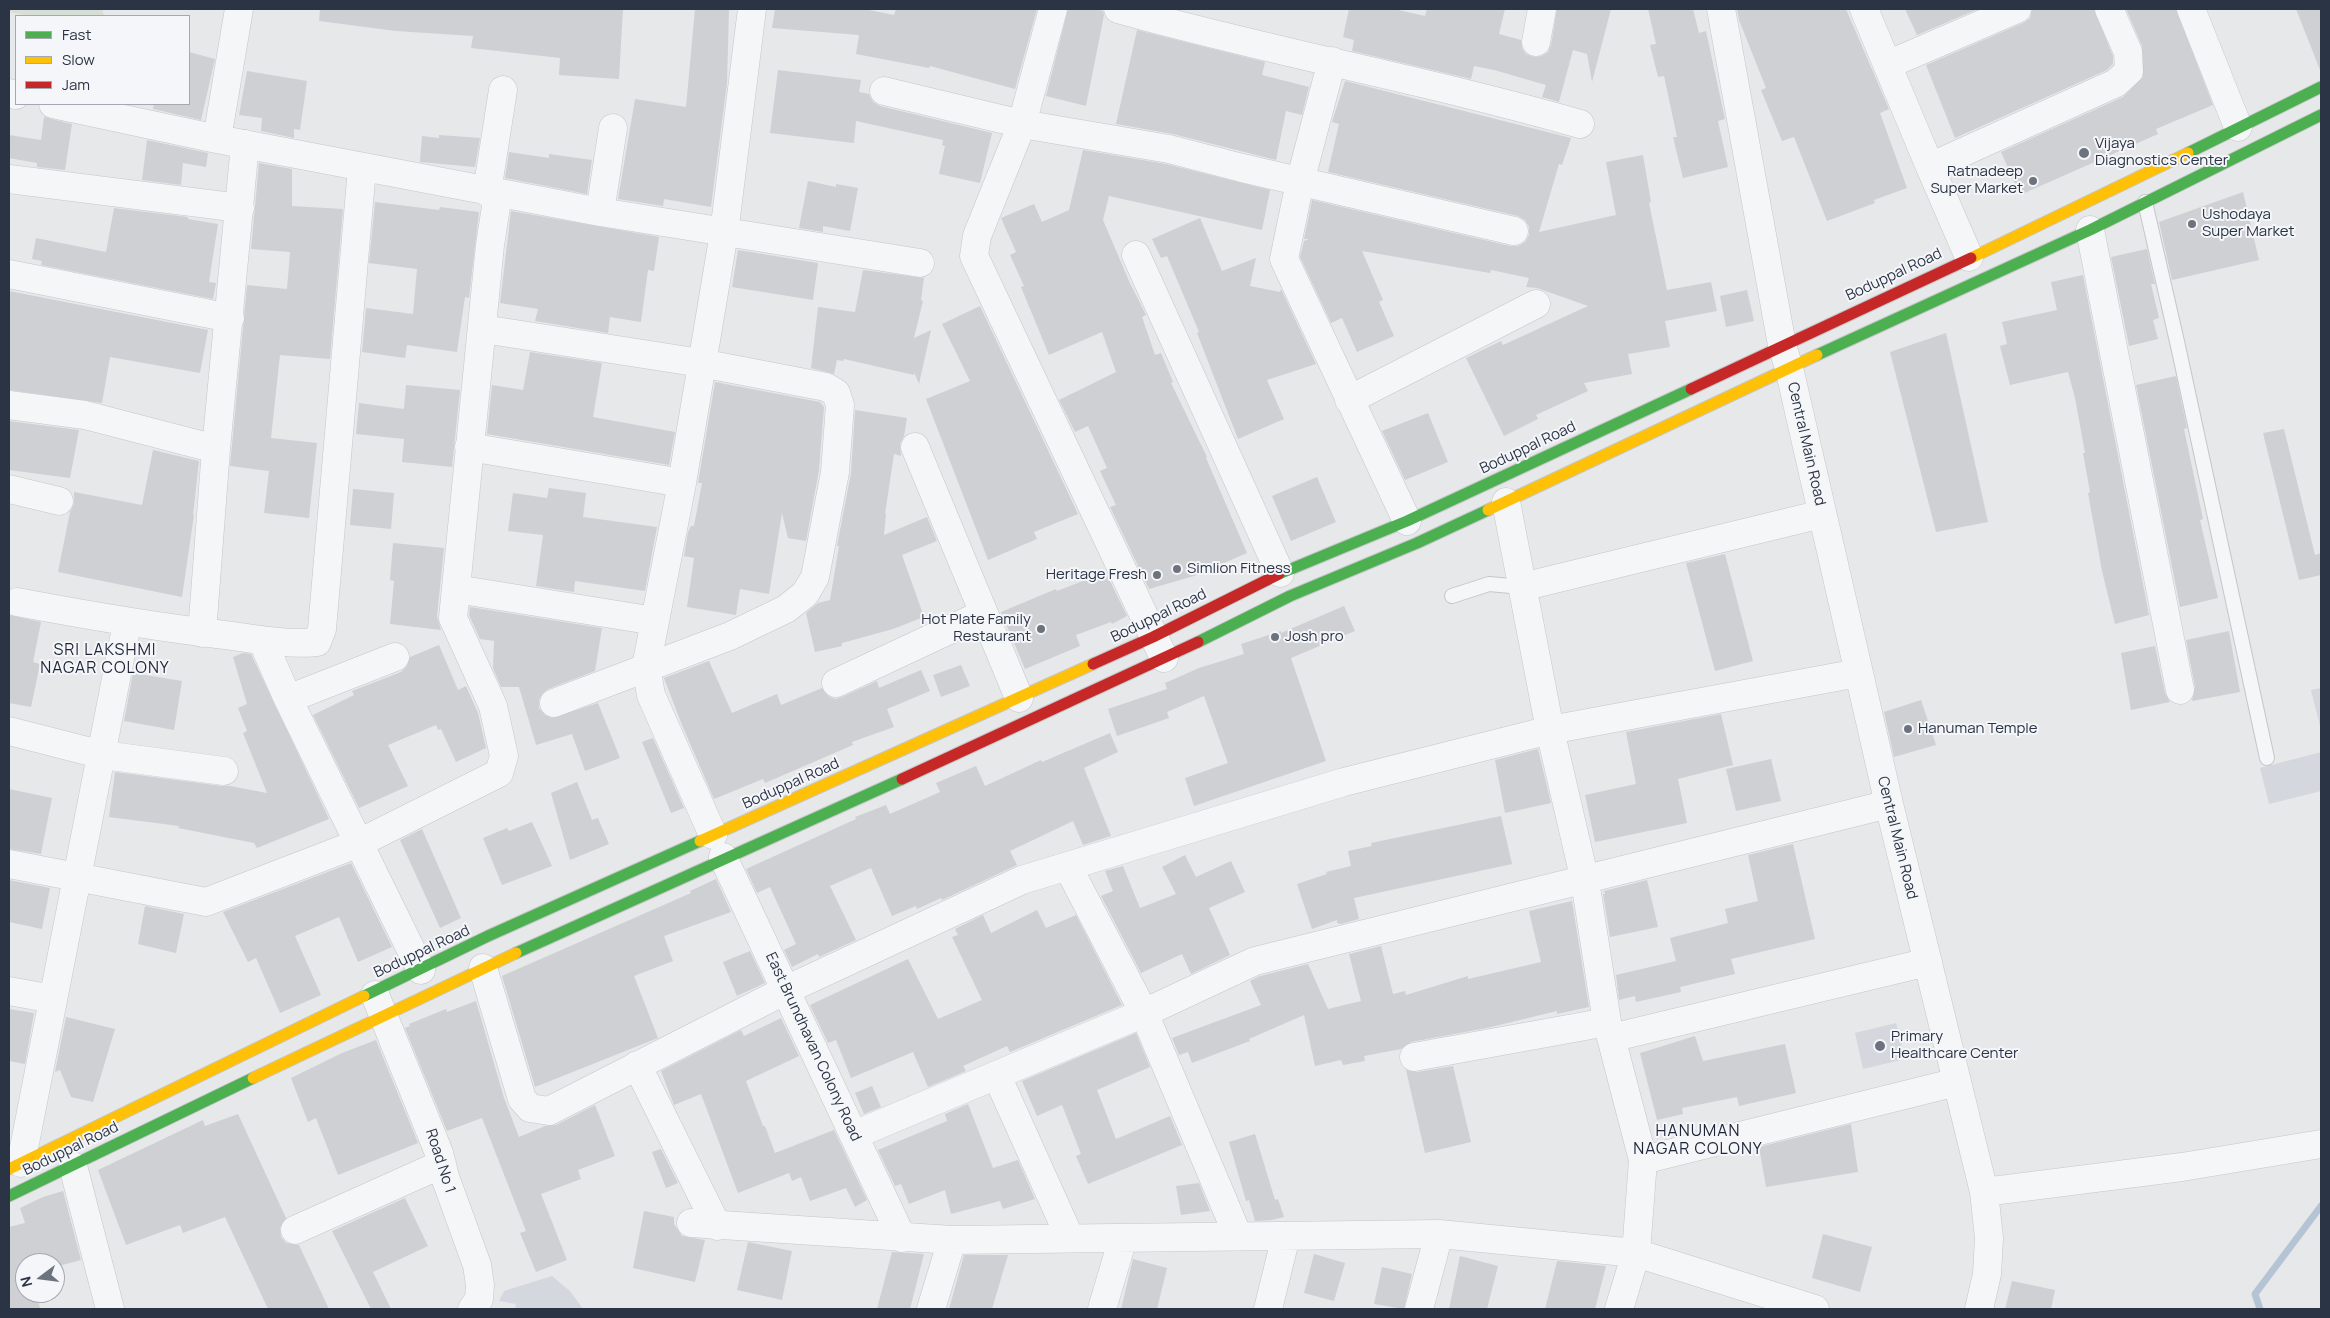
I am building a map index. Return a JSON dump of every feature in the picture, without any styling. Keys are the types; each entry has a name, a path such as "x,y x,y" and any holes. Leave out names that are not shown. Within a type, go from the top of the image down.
{"street":[{"path":"217,139 239,9"},
{"path":"646,667 682,483 724,233 752,9"},
{"path":"1053,9 1022,124 977,236 974,256 1159,648"},
{"path":"1118,9 1204,33 1522,107 1580,124"},
{"path":"1536,42 1542,9"},
{"name":"Central Main Road","path":"1721,9 1785,356 1889,804 1984,1192 1989,1238 1987,1274 1979,1309"},
{"path":"1864,9 1969,257"},
{"path":"1887,65 2017,9"},
{"path":"1930,166 2116,83 2130,71 2128,52 2109,9"},
{"path":"2191,9 2238,127"},
{"path":"1332,62 1300,182 1284,258 1349,400 1407,520"},
{"name":"Boduppal Road","path":"15,1166 379,1003 483,968 718,846 1019,698 1159,648 1290,596 1417,543 1506,502 1969,257 2090,202 2321,87"},
{"path":"9,864 206,902 358,843 499,773 504,756 501,735 493,706 453,618 469,447 473,429 483,329 492,193 503,90"},
{"path":"884,91 1022,124 1169,149 1300,182 1514,231"},
{"path":"58,105 217,139 492,193 724,233 834,248 920,264"},
{"name":"Boduppal Road","path":"9,1196 73,1166 379,1003 421,970 497,932 718,846 1159,648 1280,574 1785,356 1980,279 2090,230 2321,115"},
{"path":"600,212 613,128"},
{"path":"202,633 216,449 230,318 245,144"},
{"path":"17,602 127,623 202,633 304,644 317,642 322,629 362,168"},
{"path":"9,179 240,208"},
{"path":"2090,230 2180,690"},
{"path":"1136,255 1280,574"},
{"path":"9,274 230,318"},
{"path":"1349,400 1536,304"},
{"path":"483,329 701,363 826,387 836,393 840,404 835,472 815,577 805,594 786,609 730,636 554,703"},
{"path":"9,405 85,414 216,449"},
{"path":"469,447 682,483"},
{"path":"915,447 1019,698"},
{"path":"9,489 59,500"},
{"path":"1506,502 1550,730 1585,881 1609,1030 1643,1160 1636,1253 1620,1309"},
{"path":"1522,587 1822,514"},
{"path":"456,589 655,621"},
{"path":"836,683 983,614"},
{"path":"15,1166 103,755 127,623"},
{"path":"262,640 288,699 421,970"},
{"path":"288,699 395,657"},
{"name":"East Brundhavan Colony Road","path":"646,667 652,695 718,846 902,1238"},
{"path":"483,968 522,1099 530,1108 549,1111 786,990 1022,880 1344,782 1550,730 1858,673"},
{"path":"9,731 103,755 224,771"},
{"path":"854,1135 997,1076 1144,1012 1254,961 1585,881 1889,804"},
{"path":"1068,867 1144,1012 1238,1236"},
{"path":"1414,1057 1609,1030 1928,962"},
{"path":"9,991 52,999"},
{"name":"Road No 1","path":"379,1003 442,1164 465,1235 477,1265 480,1285 479,1299 472,1309"},
{"path":"637,1065 718,1226"},
{"path":"997,1076 1070,1238"},
{"path":"1643,1160 1957,1082"},
{"path":"1984,1192 2182,1167 2321,1144"},
{"path":"295,1230 442,1164"},
{"path":"73,1166 110,1309"},
{"path":"691,1223 952,1240 1439,1234 1636,1253 1815,1309"},
{"path":"1419,1309 1439,1234"},
{"path":"1268,1309 1286,1236"},
{"path":"1102,1309 1123,1238"},
{"path":"931,1309 952,1240"}],"lane":[{"path":"2145,202 2267,758"},
{"path":"1452,596 1489,584 1522,587"}],"shaded area":[{"path":"9,9 102,9 104,15 24,15 9,12"},
{"path":"2321,688 2321,730 2311,690"},
{"path":"2321,752 2321,791 2269,804 2260,768"},
{"name":"Primary Healthcare Center","path":"1896,1023 1905,1059 1863,1069 1855,1033"},
{"path":"552,1276 570,1291 583,1309 515,1309 516,1304 499,1301 504,1291"}],"building":[{"path":"320,9 623,9 619,79 559,75 560,58 471,48 473,36 396,31 319,21"},
{"path":"695,9 729,9 727,83 711,207 664,199 663,206 618,199 635,99 686,107"},
{"path":"775,9 864,9 894,15 896,9 1037,9 1015,89 930,66 929,68 856,54 859,35 772,28"},
{"path":"1068,9 1094,9 1103,11 1104,15 1086,106 1046,96"},
{"path":"1349,9 1394,9 1425,16 1427,9 1505,9 1499,34 1521,40 1522,48 1526,54 1534,57 1542,56 1548,52 1551,45 1557,9 1611,9 1592,82 1587,54 1573,50 1559,102 1542,97 1546,85 1494,70 1474,66 1471,79 1352,51 1354,40 1343,37"},
{"path":"1648,9 1693,9 1699,33 1706,31 1725,119 1718,121 1728,167 1683,178 1673,137 1677,137 1664,76 1658,77 1650,45 1656,44"},
{"path":"1737,9 1846,9 1889,109 1880,113 1907,188 1874,200 1875,203 1827,221 1794,137 1782,141 1761,90 1766,88 1739,20"},
{"path":"1905,9 1978,9 1917,35"},
{"path":"2032,9 2094,9 2113,56 2113,64 2107,70 1955,138 1926,65 2023,23 2030,18"},
{"path":"2126,9 2176,9 2213,105 2156,129 2158,134 2020,195 2001,152 2123,97 2143,77 2142,46"},
{"path":"2296,9 2321,9 2321,70 2320,70"},
{"path":"1137,30 1265,62 1262,75 1309,87 1302,115 1286,111 1276,160 1173,134 1116,124"},
{"path":"190,52 215,59 201,120 153,109 154,105 190,105"},
{"path":"778,70 861,80 859,92 869,94 873,102 880,106 992,133 980,183 939,174 945,146 942,145 943,140 856,121 854,143 770,133"},
{"path":"247,71 307,81 300,130 294,129 294,138 261,131 262,118 239,115"},
{"path":"1345,81 1571,138 1562,165 1559,164 1539,232 1616,215 1606,162 1643,155 1651,202 1649,203 1667,290 1711,282 1717,311 1665,321 1670,347 1628,354 1632,374 1584,383 1588,391 1536,415 1538,419 1504,436 1466,358 1501,341 1503,345 1588,306 1537,288 1526,287 1529,278 1491,270 1490,273 1362,251 1383,300 1379,302 1394,336 1357,352 1342,318 1331,323 1300,257 1304,241 1309,239 1304,239 1312,200 1510,246 1518,246 1525,242 1529,235 1529,227 1525,220 1518,216 1328,172 1339,124 1332,122"},
{"path":"44,117 72,124 65,170 37,167 37,163 9,158 9,135 41,140"},
{"path":"439,135 480,138 475,167 420,162 422,136 439,138"},
{"path":"147,140 208,153 206,167 183,163 181,185 142,180"},
{"path":"1083,150 1166,164 1270,190 1262,230 1109,196 1103,220 1146,315 1142,317 1155,355 1161,353 1173,382 1171,383 1207,457 1247,553 1194,576 1149,589 1110,507 1116,505 1100,471 1107,468 1088,426 1075,432 1059,400 1116,372 1102,332 1049,355 1021,287 1024,286 1010,255 1016,252 1001,218 1034,204 1042,222 1069,210"},
{"path":"509,152 549,158 549,154 592,160 587,194 505,178"},
{"path":"259,163 292,169 292,206 343,209 330,359 280,355 271,438 317,443 309,518 264,513 269,471 230,466 247,285 287,289 290,252 251,249"},
{"path":"808,181 836,187 836,184 858,188 850,231 823,226 823,232 799,228"},
{"path":"2243,192 2259,260 2172,280 2159,222"},
{"path":"375,202 439,210 440,207 479,212 469,298 465,297 457,352 407,345 405,358 362,352 366,308 413,314 417,269 369,263"},
{"path":"114,208 188,217 188,219 218,224 209,282 216,283 213,299 41,265 42,261 32,259 36,238 106,252"},
{"path":"511,211 659,237 654,271 648,270 641,322 610,317 608,333 535,321 538,309 500,303"},
{"path":"1200,218 1222,271 1256,258 1250,286 1280,292 1281,289 1316,364 1267,380 1284,419 1238,439 1197,333 1199,332 1167,256 1161,258 1152,239"},
{"path":"2147,249 2155,284 2151,284 2159,318 2153,320 2158,339 2129,346 2111,257"},
{"path":"738,250 818,263 813,300 732,287"},
{"path":"863,270 924,278 921,300 923,301 914,338 931,330 919,384 914,372 914,375 844,359 843,361 837,360 834,374 811,368 818,307 855,312"},
{"path":"2083,275 2149,615 2115,624 2102,571 2088,493 2090,492 2083,453 2085,453 2075,398 2068,372 2010,385 2000,346 2007,344 2002,322 2057,310 2051,282"},
{"path":"1747,290 1754,321 1726,327 1720,296"},
{"path":"9,291 208,330 200,373 110,357 102,403 9,390"},
{"path":"980,306 1078,514 1034,532 1037,539 988,560 926,399 970,381 942,324"},
{"path":"1946,333 1988,522 1936,532 1890,352"},
{"path":"530,352 602,363 593,417 675,432 669,465 487,434 492,385 523,390"},
{"path":"2176,376 2187,428 2184,429 2203,519 2200,520 2218,598 2180,607 2136,385"},
{"path":"715,382 820,402 824,407 819,470 806,541 788,538 782,513 769,594 740,589 736,615 687,607 694,558 684,556 688,532 691,526 694,526 702,483 698,483"},
{"path":"406,385 460,390 452,467 402,462 404,439 356,434 359,403 404,409"},
{"path":"855,410 907,418 904,436 900,444 901,456 894,454 885,514 884,535 927,517 937,541 902,555 924,617 893,629 842,643 842,646 815,652 806,613 818,603 830,600 839,546 837,546 851,473"},
{"path":"1428,413 1448,462 1405,480 1382,431"},
{"path":"9,421 79,430 70,478 9,470"},
{"path":"2284,429 2315,555 2321,553 2321,575 2299,580 2263,433"},
{"path":"153,450 199,461 194,515 182,597 58,572 70,512 74,504 74,492 142,505"},
{"path":"1317,477 1336,522 1291,541 1272,496"},
{"path":"549,488 586,493 583,517 657,527 645,591 575,581 574,592 536,586 543,535 508,531 513,493 547,498"},
{"path":"353,489 394,493 391,529 350,525"},
{"path":"393,543 444,548 437,616 441,630 390,624 394,581 390,580"},
{"path":"1725,554 1753,661 1715,671 1686,563"},
{"path":"1107,575 1127,616 1112,624 1111,622 1076,635 1080,646 1025,669 1001,612 1056,589 1057,591 1088,579 1090,583"},
{"path":"1344,606 1355,631 1291,658 1326,761 1194,806 1185,778 1228,763 1204,696 1167,712 1169,718 1117,736 1108,709 1167,689 1165,683 1199,668 1244,654 1241,644 1281,631 1281,633"},
{"path":"470,607 602,628 595,671 548,689 539,700 539,708 545,715 552,718 598,703 620,758 585,771 572,734 536,745 519,687 501,687 493,668 494,641 480,639 469,615"},
{"path":"9,615 41,622 33,662 40,664 31,707 9,703"},
{"path":"2229,631 2240,692 2192,701 2195,687 2186,640"},
{"path":"439,645 458,690 466,686 478,713 486,748 456,762 441,729 438,730 436,725 388,745 408,786 359,808 313,715 354,695 352,691 401,672 407,666 410,657"},
{"path":"2155,646 2165,693 2170,702 2131,710 2121,653"},
{"path":"243,653 251,654 329,819 257,848 254,843 178,828 179,826 109,817 115,772 230,786 267,793 243,733 247,731 238,708 247,704 233,657"},
{"path":"709,661 732,713 777,694 781,705 822,688 828,696 835,699 877,681 879,688 921,670 930,691 887,709 894,727 852,742 853,745 765,783 763,779 714,799 664,678"},
{"path":"961,665 970,686 941,697 933,675"},
{"path":"133,673 182,681 174,730 124,721"},
{"name":"Hanuman Temple","path":"1921,700 1936,745 1894,757 1884,712"},
{"path":"1721,714 1733,765 1678,779 1687,823 1595,842 1585,795 1636,784 1626,732"},
{"path":"1110,733 1118,752 1084,768 1111,836 1083,845 1073,821 1010,851 1017,865 942,900 941,898 917,909 916,906 892,916 871,868 830,886 856,940 819,957 818,954 792,967 784,950 796,944 770,887 757,893 746,869 856,819 855,817 886,805 890,814 940,792 936,783 976,766 985,786 1041,760 1042,762"},
{"path":"653,738 684,808 671,813 642,742"},
{"path":"1538,749 1551,803 1505,813 1495,760"},
{"path":"1771,759 1781,801 1736,811 1726,769"},
{"path":"577,782 592,820 598,818 609,844 570,860 551,793"},
{"path":"9,789 52,798 41,854 9,849"},
{"path":"1501,816 1512,864 1354,898 1359,919 1341,924 1337,923 1337,920 1312,929 1297,884 1327,874 1326,872 1351,866 1348,851 1372,846 1371,843"},
{"path":"532,822 552,866 502,885 483,838 507,828 509,831"},
{"path":"422,829 461,918 440,928 400,840"},
{"path":"1793,844 1815,939 1731,959 1735,974 1680,987 1681,992 1636,1002 1635,996 1619,1000 1616,975 1676,961 1670,938 1728,923 1725,909 1758,901 1748,855"},
{"path":"1185,855 1196,877 1231,861 1245,892 1209,908 1230,955 1191,974 1182,954 1141,973 1101,896 1113,891 1105,871 1123,866 1140,908 1176,894 1162,867"},
{"path":"351,863 392,947 358,962 339,917 295,936 321,995 280,1013 256,958 248,962 223,912"},
{"path":"716,879 731,912 664,936 673,961 634,976 658,1038 535,1087 502,976 691,893 690,891"},
{"path":"9,880 50,888 42,929 9,922"},
{"path":"1647,880 1658,927 1610,937 1604,891"},
{"path":"1572,901 1589,1007 1557,1014 1557,1011 1487,1028 1411,1042 1401,1049 1364,1056 1365,1061 1343,1065 1341,1060 1315,1066 1304,1015 1249,1039 1250,1041 1192,1063 1188,1052 1179,1055 1172,1038 1261,1005 1250,981 1260,976 1308,964 1328,1009 1361,1001 1349,954 1381,946 1393,994 1405,991 1406,995 1468,976 1468,979 1541,962 1529,911"},
{"path":"145,906 184,914 176,953 138,944"},
{"path":"1037,910 1046,928 1076,915 1122,1005 1010,1052 1007,1046 963,1066 966,1071 928,1087 913,1052 851,1078 836,1040 828,1043 810,1005 908,959 938,1019 982,1000 952,937 958,935 955,929 983,915 991,933"},
{"path":"750,951 765,983 737,996 723,962"},
{"path":"476,1001 504,1098 519,1137 545,1126 556,1125 595,1105 615,1156 578,1170 581,1179 541,1194 567,1260 536,1272 520,1233 526,1231 482,1118 447,1131 405,1028 410,1026 409,1024 446,1009 447,1012"},
{"path":"9,1009 34,1013 25,1064 9,1061"},
{"path":"66,1017 115,1029 93,1102 71,1097 60,1070 55,1072"},
{"path":"781,1018 799,1056 746,1081 763,1126 765,1126 775,1153 834,1130 867,1200 855,1207 846,1188 810,1201 801,1177 792,1181 789,1173 738,1193 701,1094 674,1105 661,1071 741,1030 744,1036"},
{"path":"1136,1033 1150,1067 1097,1090 1116,1139 1170,1116 1182,1145 1088,1184 1076,1156 1081,1154 1062,1105 1037,1116 1022,1081"},
{"path":"1695,1036 1703,1061 1785,1044 1796,1093 1739,1106 1737,1097 1682,1108 1683,1114 1657,1120 1640,1053"},
{"path":"376,1040 418,1143 338,1175 316,1118 308,1122 291,1078 342,1053"},
{"path":"1453,1066 1471,1142 1425,1153 1406,1070 1417,1072"},
{"path":"872,1086 881,1107 864,1114 855,1093"},
{"path":"968,1104 993,1168 1018,1160 1035,1199 1003,1209 1000,1201 951,1214 945,1190 909,1204 901,1184 895,1186 878,1150 947,1121 945,1114"},
{"path":"238,1114 286,1218 280,1228 281,1237 286,1243 299,1245 329,1309 268,1309 225,1217 183,1233 180,1225 126,1245 98,1170 203,1120 205,1126"},
{"path":"1851,1124 1858,1172 1766,1187 1759,1147"},
{"path":"1255,1134 1275,1200 1278,1199 1284,1217 1255,1221 1249,1200 1246,1201 1229,1142"},
{"path":"661,1149 678,1183 666,1188 652,1152"},
{"path":"1199,1183 1210,1211 1181,1215 1176,1186"},
{"path":"63,1191 81,1260 65,1264 65,1253 15,1253 15,1303 39,1303 40,1309 9,1309 9,1227 25,1223 20,1208 43,1197"},
{"path":"405,1198 428,1246 373,1272 391,1309 371,1309 332,1231"},
{"path":"644,1211 674,1217 674,1224 682,1236 705,1240 695,1282 633,1268"},
{"path":"1823,1234 1872,1247 1860,1292 1812,1278"},
{"path":"748,1242 792,1251 782,1300 737,1290"},
{"path":"892,1252 924,1254 910,1309 877,1309"},
{"path":"1314,1254 1345,1263 1334,1301 1304,1293"},
{"path":"964,1255 1008,1255 992,1309 949,1309"},
{"path":"1460,1256 1498,1266 1487,1309 1449,1309"},
{"path":"1133,1259 1167,1268 1157,1309 1121,1309"},
{"path":"1557,1261 1606,1266 1595,1309 1545,1309"},
{"path":"1382,1267 1412,1274 1404,1309 1374,1304"},
{"path":"2012,1281 2055,1290 2051,1309 2005,1309"}],"waterway":[{"path":"2260,1309 2255,1294 2321,1206"}],"traffic: fast":[{"path":"2188,153 2321,87"},
{"path":"1817,355 2090,230 2321,115"},
{"path":"1279,574 1407,521 1691,389"},
{"path":"1198,642 1290,596 1417,543 1488,510"},
{"path":"516,953 902,779"},
{"path":"364,996 488,936 700,841"},
{"path":"9,1196 253,1078"}],"traffic: slow":[{"path":"1971,258 2188,153"},
{"path":"1488,510 1817,355"},
{"path":"700,841 1093,664"},
{"path":"253,1078 516,953"},
{"path":"9,1169 364,996"}],"traffic: jam":[{"path":"1691,389 1971,258"},
{"path":"1093,664 1153,637 1279,574"},
{"path":"902,779 1198,642"}],"place":[{"name":"Vijaya Diagnostics Center","path":"2084,153"},
{"name":"Ratnadeep Super Market","path":"2033,181"},
{"name":"Ushodaya Super Market","path":"2192,224"},
{"name":"Simlion Fitness","path":"1177,569"},
{"name":"Heritage Fresh","path":"1157,575"},
{"name":"Hot Plate Family Restaurant","path":"1041,629"},
{"name":"Josh pro","path":"1275,637"},
{"name":"Hanuman Temple","path":"1908,729"},
{"name":"Primary Healthcare Center","path":"1880,1046"}],"district":[{"name":"SRI LAKSHMI NAGAR COLONY","path":"105,660"},
{"name":"HANUMAN NAGAR COLONY","path":"1698,1141"}]}
